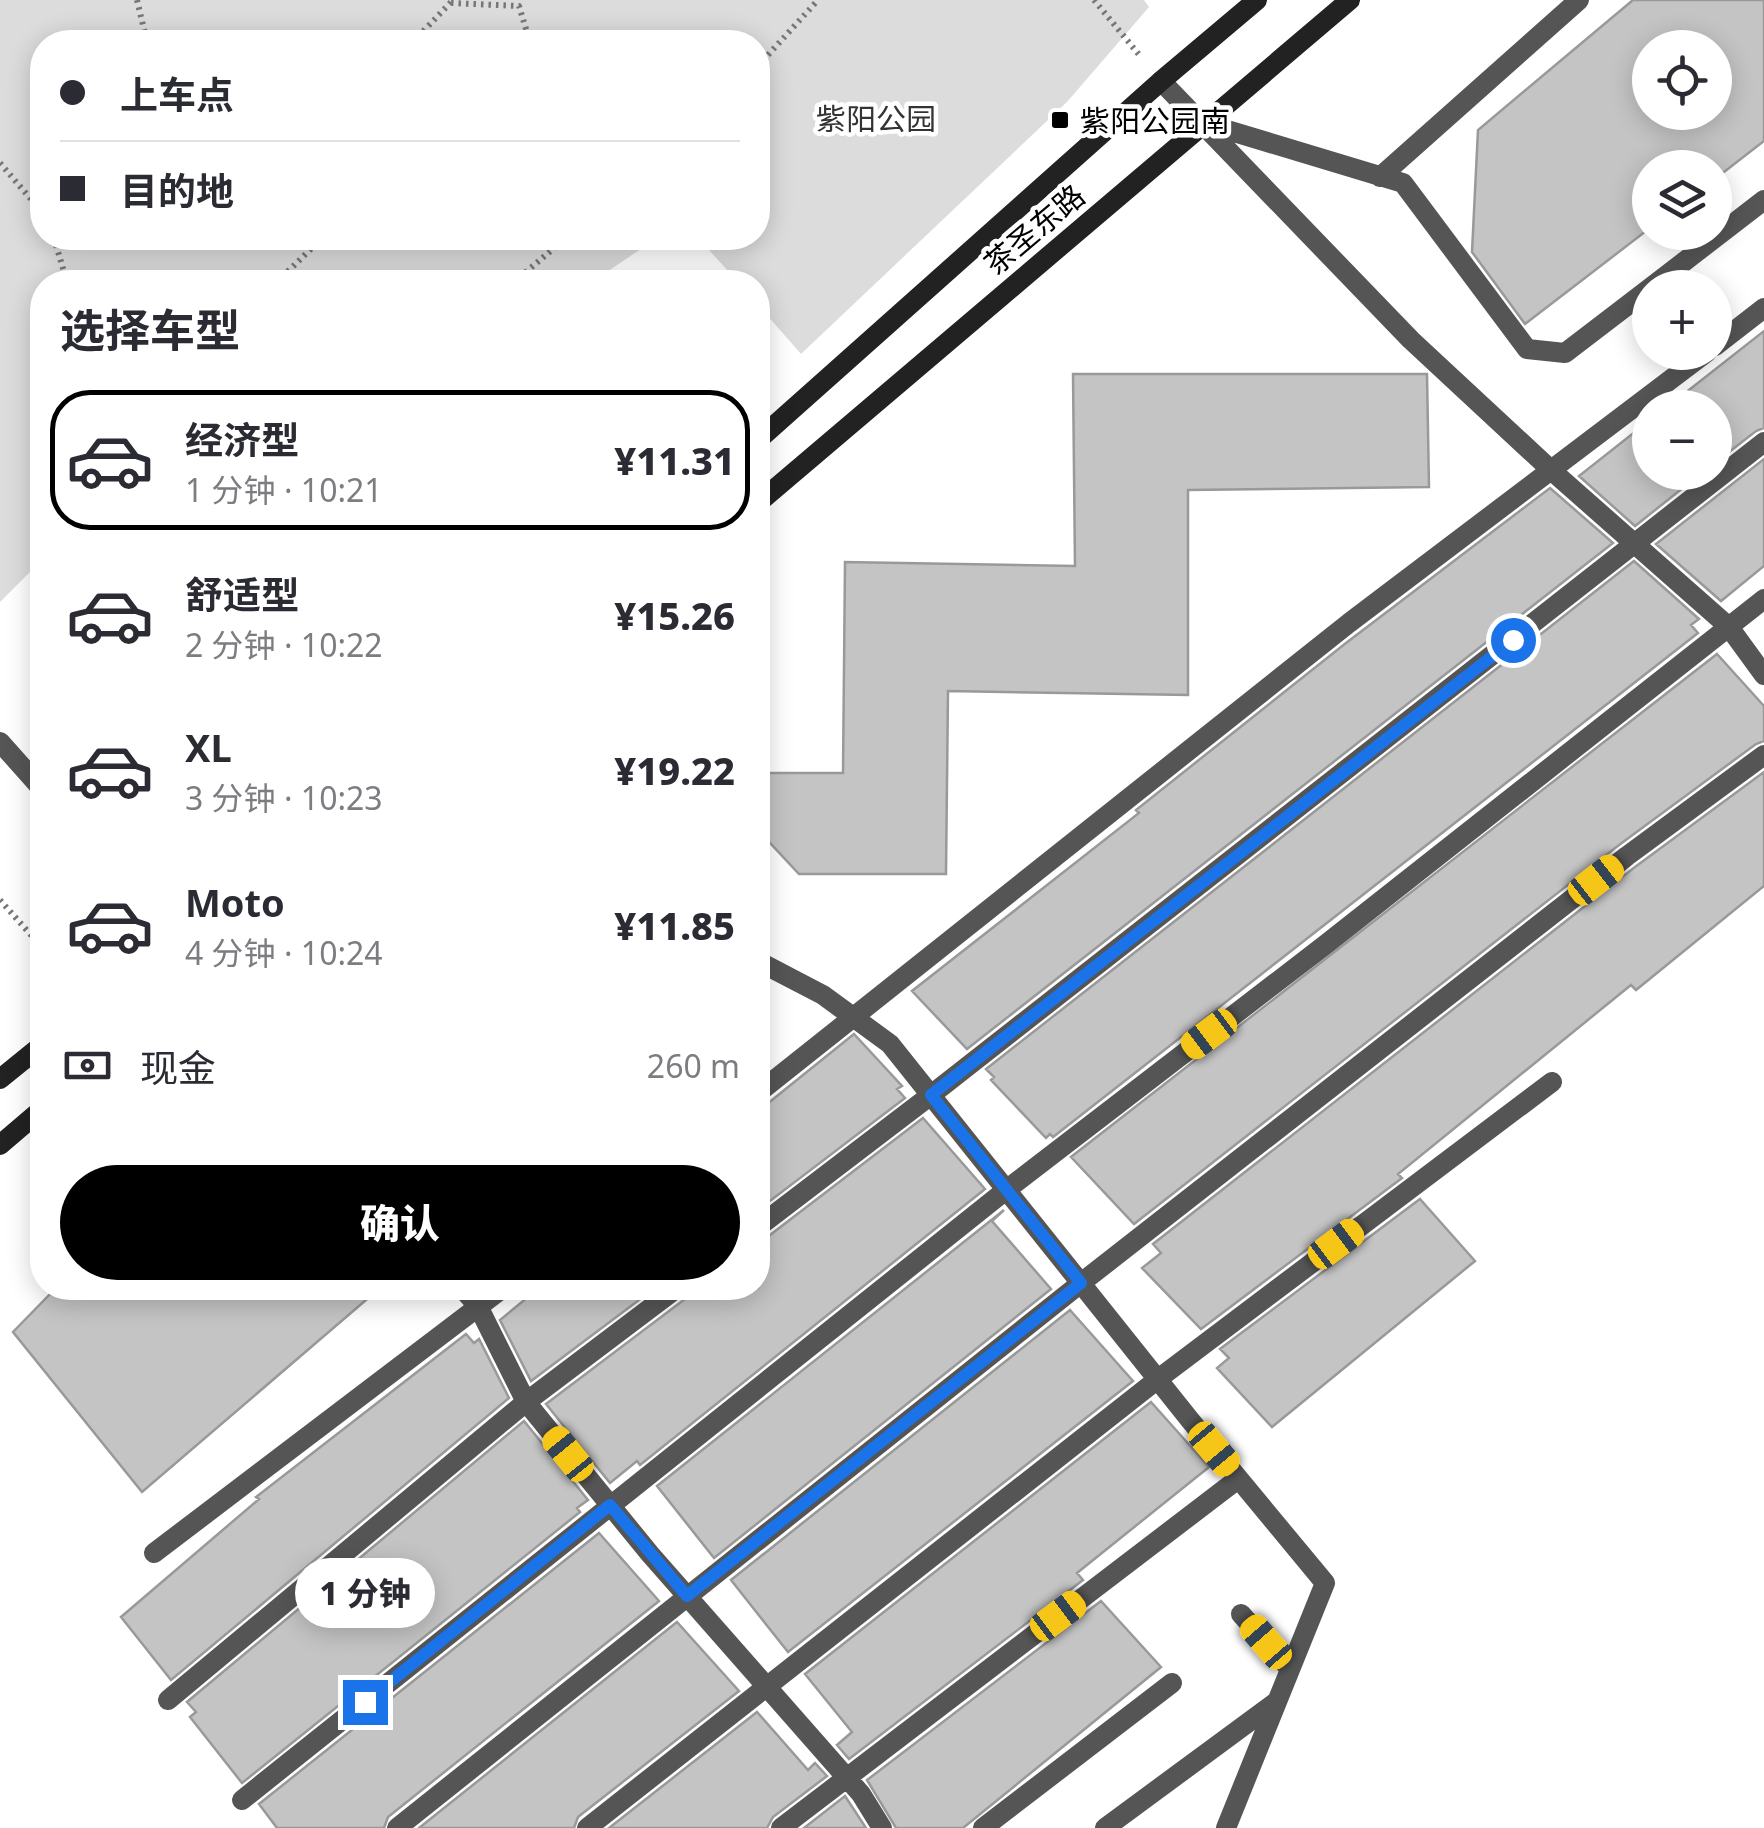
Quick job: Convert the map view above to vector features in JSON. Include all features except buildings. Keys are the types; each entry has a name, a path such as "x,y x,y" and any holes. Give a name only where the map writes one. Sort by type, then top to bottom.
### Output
{"main road":[{"name":"茶圣东路","path":"770,429 1160,81 1257,0"},
{"name":"茶圣东路","path":"770,493 1350,0"},
{"path":"0,1079 30,1054"},
{"path":"0,1146 30,1120"}],"street":[{"path":"1380,177 1579,0"},
{"path":"1160,81 1411,340 1730,627 1764,675"},
{"path":"1204,123 1402,183 1527,349 1565,353 1632,302"},
{"path":"1673,270 1764,200"},
{"path":"1732,333 1764,308"},
{"path":"770,1083 1349,623 1683,370"},
{"path":"770,1218 1764,442"},
{"path":"242,1800 1006,1190 1326,945 1764,599"},
{"path":"0,742 30,776"},
{"path":"397,1828 1081,1283 1626,856 1764,755"},
{"path":"770,967 822,994 890,1044 1326,1583 1226,1828"},
{"path":"587,1828 1158,1378 1552,1082"},
{"path":"473,1300 526,1402 687,1596 846,1778 882,1828"},
{"path":"154,1552 486,1300"},
{"path":"168,1700 526,1402 662,1300"},
{"path":"781,1828 1238,1478"},
{"path":"1241,1614 1290,1669"},
{"path":"983,1828 1172,1683"},
{"path":"1105,1828 1278,1701"}],"path":[{"path":"138,0 144,30"},
{"path":"770,53 818,0"},
{"path":"1094,0 1160,81"},
{"path":"424,30 452,1 519,6 526,30"},
{"path":"0,163 30,198"},
{"path":"289,270 310,250"},
{"path":"528,270 552,250"},
{"path":"0,900 30,933"}],"green space":[{"name":"紫阳公园","path":"0,0 1144,0 1149,7 1067,102 801,354 770,319 770,270 727,270 709,250 770,250 770,30 30,30 30,250 639,250 610,270 30,270 30,572 0,602"}],"place":[{"name":"紫阳公园南","path":"1060,120"}],"route":[{"path":"365,1702 610,1505 687,1596 1081,1283 931,1095 1513,640"}]}
